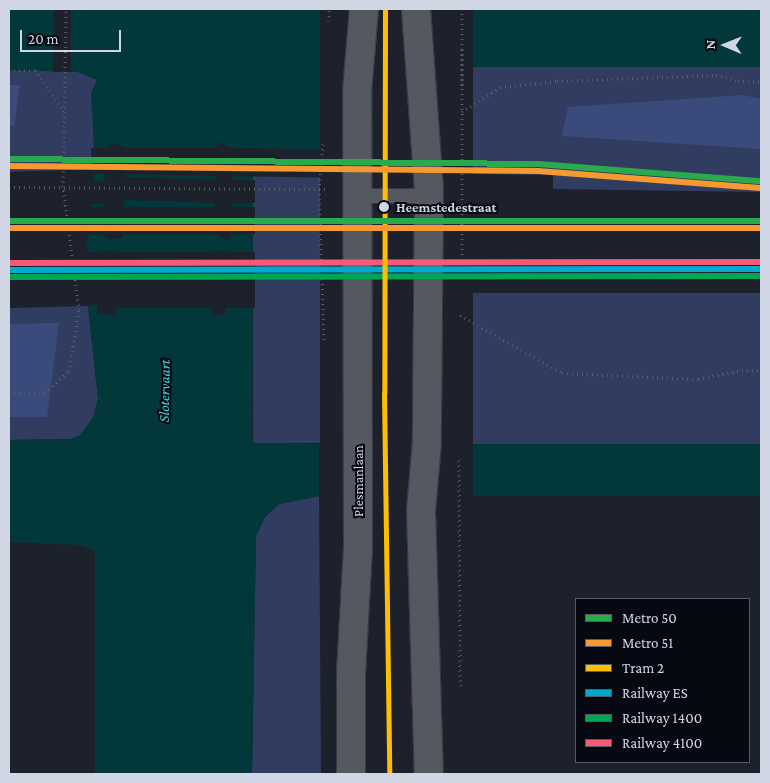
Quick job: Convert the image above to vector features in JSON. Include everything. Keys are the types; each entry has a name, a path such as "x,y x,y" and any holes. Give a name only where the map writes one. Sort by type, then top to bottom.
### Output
{"street":[{"path":"358,192 357,92 364,9"},
{"path":"416,9 429,193 427,442 421,511 428,774"},
{"name":"Plesmanlaan","path":"351,774 351,673 358,549 358,192"}],"lane":[{"path":"358,192 429,193"}],"path":[{"path":"9,393 45,393 69,371 79,310 63,187 66,9"},
{"path":"9,71 35,70 65,113"},
{"path":"462,112 500,87 557,81 716,75 738,81 761,82"},
{"path":"9,187 269,187"},
{"path":"460,315 562,373 698,379 742,370 761,371"}],"shaded area":[{"path":"473,67 761,67 761,192 553,189 553,175 473,174"},
{"path":"9,70 78,72 97,80 95,169 9,172"},
{"path":"9,85 20,85 14,126 9,126"},
{"path":"743,95 761,99 761,149 562,136 568,107"},
{"path":"253,173 320,173 320,443 253,443"},
{"path":"473,293 761,293 761,445 473,445"},
{"path":"88,306 98,399 93,418 80,435 71,439 9,440 9,308"},
{"path":"59,323 47,417 9,417 9,324"},
{"path":"319,496 321,774 252,774 256,536 265,517 279,504"}],"water":[{"name":"Slotervaart","path":"9,9 320,9 320,173 253,173 252,443 319,444 319,496 279,504 265,517 256,536 252,774 95,774 95,551 80,545 9,542 9,440 71,439 80,435 93,418 98,399 88,306 97,304 97,314 115,315 117,251 98,251 98,277 88,278 87,241 95,169 91,93 97,80 78,72 9,70","holes":["219,142 233,149 232,234 229,240 214,234 216,149","113,143 126,148 123,234 121,238 110,239 102,234 106,148","211,251 227,251 225,315 211,315"]},
{"path":"473,9 761,9 761,67 473,67"},
{"path":"473,444 761,444 761,496 473,496"}],"pier":[{"path":"53,9 71,9 71,72 53,72"},
{"path":"91,148 109,148 107,174 92,174"},
{"path":"120,148 219,148 218,176 122,174 123,150"},
{"path":"230,148 322,150 321,178 230,176"},
{"path":"122,177 218,180 217,203 121,200"},
{"path":"231,180 255,180 255,203 231,203"},
{"path":"91,181 107,181 106,204 88,204"},
{"path":"88,207 106,207 105,234 85,234"},
{"path":"121,207 217,207 217,234 121,234"},
{"path":"230,207 255,207 255,234 230,234"},
{"path":"84,252 255,252 255,308 223,308 225,253 214,253 214,308 113,308 115,254 100,254 100,278 88,280"}],"metro line":[{"name":"50","path":"9,159 538,164 761,181"},
{"name":"51","path":"9,166 538,171 760,188"},
{"name":"50","path":"9,221 761,221"},
{"name":"51","path":"9,228 761,228"}],"tram line":[{"name":"2","path":"385,9 384,393 389,774"}],"rail line":[{"name":"4100","path":"9,263 761,262"},
{"name":"ES","path":"9,270 761,269"},
{"name":"1400","path":"9,277 761,276"}],"place":[{"name":"Heemstedestraat","path":"384,207"}]}
